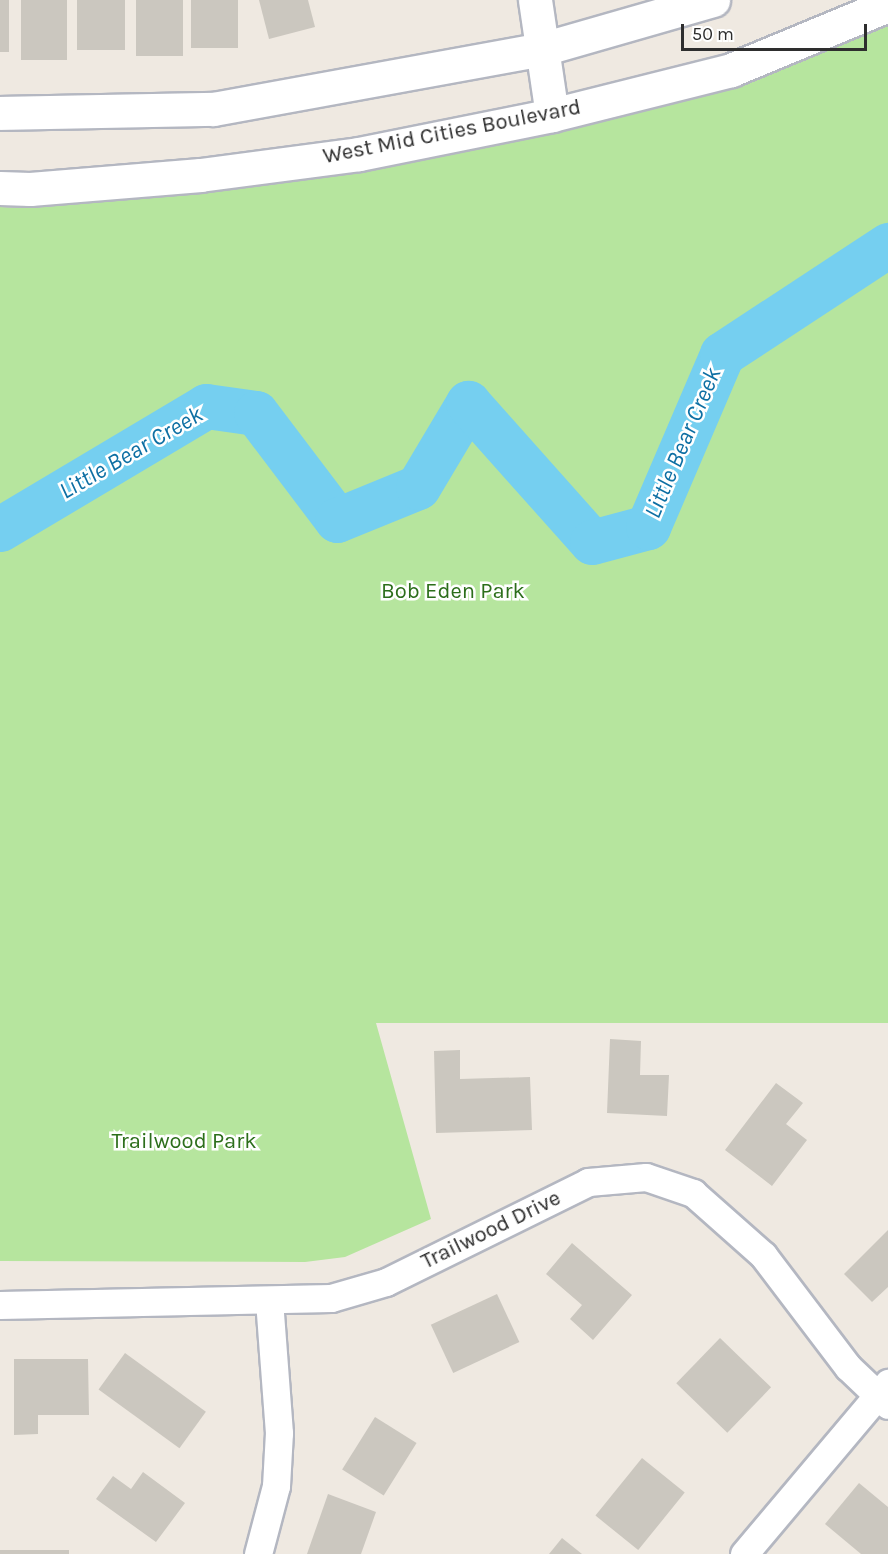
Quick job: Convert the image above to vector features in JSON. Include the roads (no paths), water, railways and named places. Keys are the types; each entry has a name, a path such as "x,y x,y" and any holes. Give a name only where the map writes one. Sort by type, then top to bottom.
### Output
{"main road":[{"path":"535,0 552,115"},
{"path":"0,113 213,109 542,50 713,0"},
{"name":"West Mid Cities Boulevard","path":"0,188 30,189 200,175 348,156 552,115 731,70 888,4"}],"street":[{"name":"Trailwood Drive","path":"0,1305 331,1298 386,1282 588,1182 646,1177 693,1193 763,1255 849,1367 884,1394"},
{"path":"258,1554 276,1486 279,1433 269,1301"},
{"path":"744,1554 884,1394"}],"waterway":[{"name":"Little Bear Creek","path":"0,529 206,406 256,413 337,520 418,487 468,403 592,542 648,527 722,354 888,245"}],"park label":[{"name":"Bob Eden Park","path":"453,592"},
{"name":"Trailwood Park","path":"184,1142"}]}
